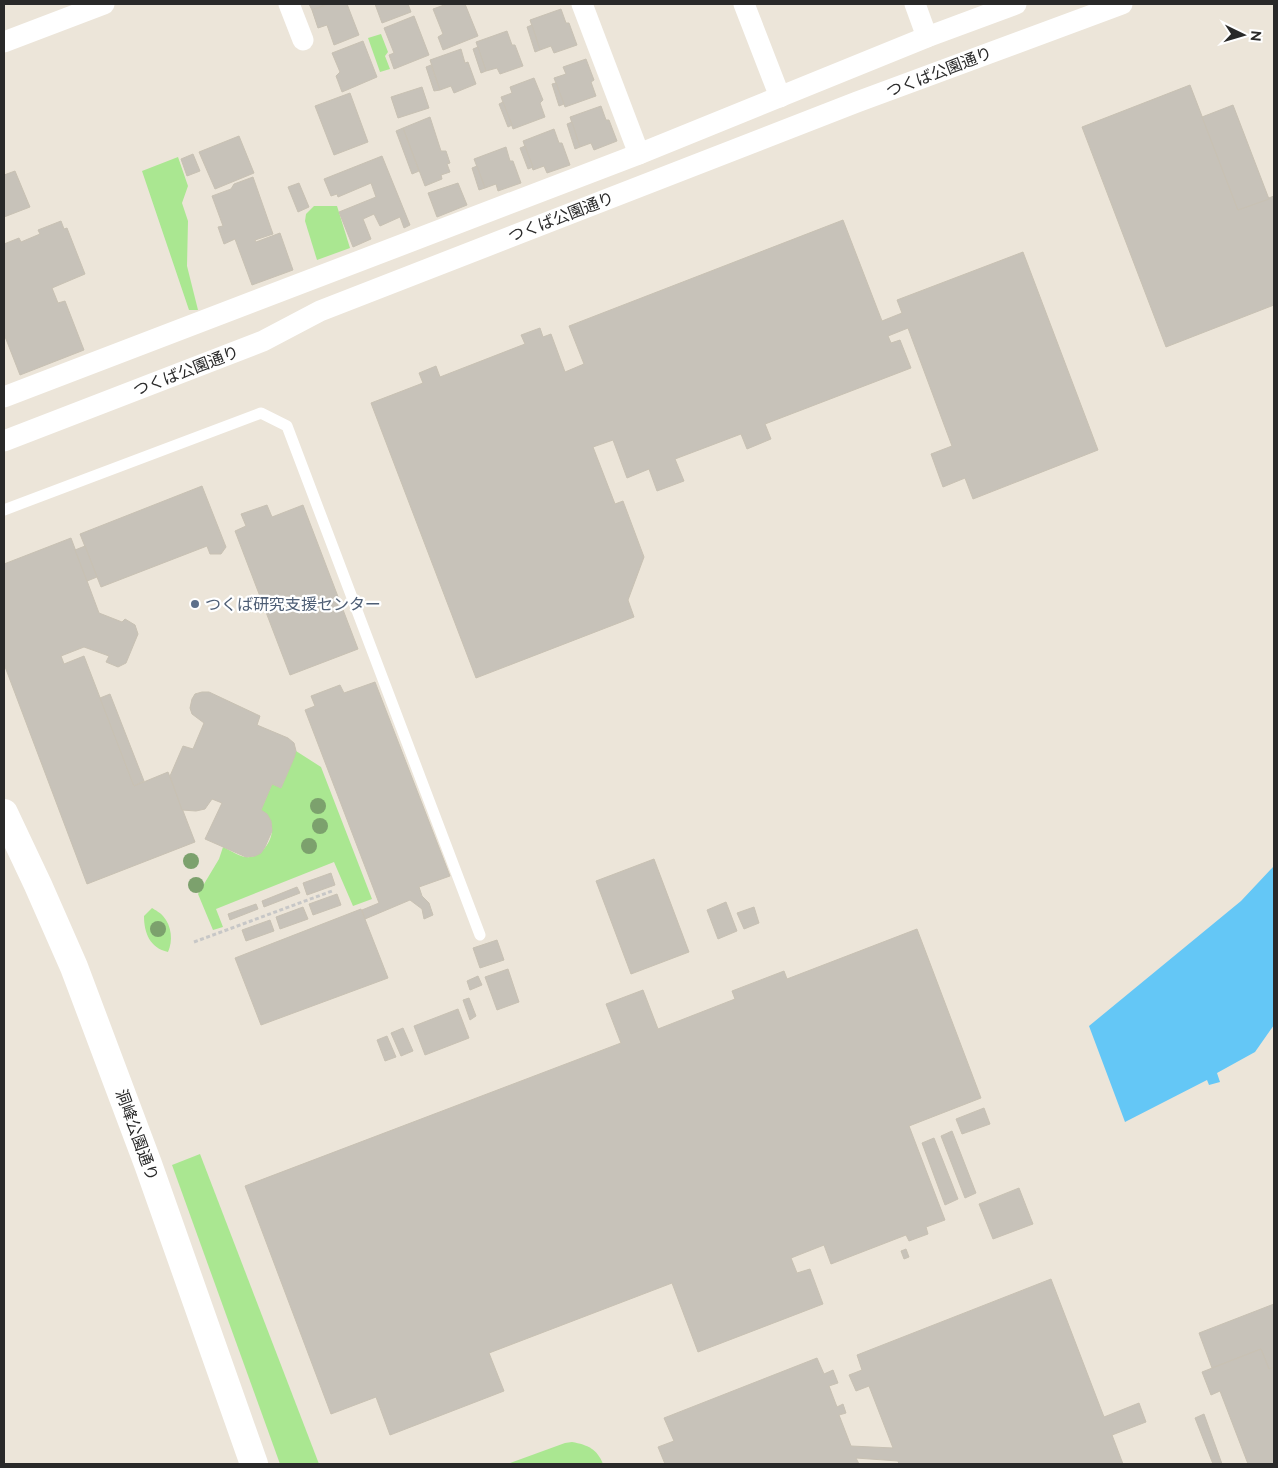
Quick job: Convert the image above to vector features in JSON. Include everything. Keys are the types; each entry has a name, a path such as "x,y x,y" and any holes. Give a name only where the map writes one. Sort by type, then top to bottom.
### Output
{"street":[{"path":"4,42 104,4"},
{"path":"289,4 303,40"},
{"path":"582,4 639,154"},
{"path":"744,4 780,97"},
{"path":"914,4 927,37"},
{"path":"4,397 639,154 927,37 1016,4"},
{"name":"つくば公園通り","path":"4,441 263,342 330,307 866,99 1122,4"},
{"name":"洞峰公園通り","path":"4,813 74,967 148,1164 254,1464"}],"lane":[{"path":"4,510 261,413 288,426 480,935"}],"path":[{"path":"194,942 332,891"}],"green space":[{"path":"381,34 388,52 385,56 390,69 380,72 368,38"},
{"path":"178,157 188,186 182,203 188,221 187,266 198,310 189,310 142,171"},
{"path":"314,206 337,206 350,248 317,260 305,221 306,214"},
{"path":"296,751 321,767 372,899 353,906 334,862 216,909 223,927 213,930 198,894 219,859 223,847 237,854 252,857 257,855 266,846 270,840 272,829 270,821 261,810 272,784 281,788"},
{"path":"152,908 162,915 170,929 171,943 168,952 152,943 147,934 144,916"},
{"path":"200,1154 319,1464 280,1464 172,1165"},
{"path":"572,1442 595,1451 603,1464 507,1464 565,1443"}],"water":[{"path":"1274,866 1274,1025 1255,1052 1217,1073 1220,1082 1209,1085 1207,1080 1125,1122 1089,1026 1241,901"}],"building":[{"path":"309,4 328,4 312,10"},
{"path":"328,4 347,4 359,35 334,45 327,25 318,28 312,10"},
{"path":"375,4 408,4 411,12 382,23"},
{"path":"447,4 465,4 478,36 443,50 438,37 443,34 433,9"},
{"path":"561,9 566,23 569,23 577,45 554,53 551,46 540,50 530,20"},
{"path":"414,16 429,55 394,69 389,55 394,53 384,28"},
{"path":"532,25 540,50 535,52 527,27"},
{"path":"507,31 523,66 500,74 497,68 486,71 476,42"},
{"path":"363,41 377,77 342,92 336,76 340,72 332,53"},
{"path":"478,47 486,71 481,73 473,49"},
{"path":"461,49 465,63 468,62 476,84 454,93 451,86 440,90 430,60"},
{"path":"586,59 594,80 591,82 596,96 565,107 554,78 566,74 563,67"},
{"path":"431,65 440,90 434,91 426,67"},
{"path":"534,78 543,100 540,103 545,117 513,129 501,97 512,93 510,87"},
{"path":"556,83 564,104 559,106 552,84"},
{"path":"1190,85 1238,210 1274,196 1274,305 1166,347 1082,127"},
{"path":"422,87 429,108 398,118 391,97"},
{"path":"350,93 368,142 334,155 315,106"},
{"path":"503,102 512,125 508,127 499,104"},
{"path":"1233,105 1269,199 1238,210 1202,117"},
{"path":"601,106 617,141 594,150 591,143 580,147 570,117"},
{"path":"430,117 441,151 446,151 450,163 447,164 450,172 441,175 442,179 425,186 403,128"},
{"path":"572,122 580,147 575,149 567,124"},
{"path":"403,128 419,171 412,174 396,131"},
{"path":"554,129 559,143 562,143 570,165 547,173 544,166 533,170 523,141"},
{"path":"239,136 254,173 215,189 199,152"},
{"path":"525,146 533,167 528,169 520,148"},
{"path":"506,147 510,161 513,161 521,183 498,191 496,184 485,188 474,159"},
{"path":"193,154 200,171 187,176 181,159"},
{"path":"382,156 410,225 404,228 400,217 380,226 374,214 363,219 371,239 353,247 339,212 376,197 371,183 338,197 337,194 331,196 324,179"},
{"path":"477,166 485,188 479,190 472,168"},
{"path":"15,171 30,207 4,217 4,175"},
{"path":"253,177 273,234 255,240 256,242 280,233 293,270 252,285 235,239 224,244 218,227 223,226 212,196 231,189 234,184"},
{"path":"299,183 309,207 298,212 288,187"},
{"path":"458,183 467,205 437,217 428,193"},
{"path":"843,220 882,321 902,313 897,300 1023,252 1098,450 973,499 965,478 943,487 931,454 952,446 908,328 888,336 891,343 900,340 911,368 765,424 771,439 747,449 741,434 675,459 684,481 657,491 649,469 627,478 613,440 593,447 615,504 623,501 644,557 628,600 634,617 476,678 371,403 423,383 419,373 436,366 440,377 525,344 521,335 540,328 543,337 551,334 565,372 584,364 569,326"},
{"path":"61,221 64,229 67,228 85,274 52,288 58,303 65,301 84,350 20,375 4,334 4,244 19,238 21,242 40,234 38,230"},
{"path":"202,486 226,547 221,554 210,554 207,546 101,587 80,534"},
{"path":"267,505 272,517 303,505 358,649 290,675 235,531 246,526 241,514"},
{"path":"71,538 99,613 122,622 125,619 135,625 138,634 126,663 118,667 106,662 109,656 84,647 61,656 64,664 84,656 134,786 168,772 195,842 87,884 4,664 4,564"},
{"path":"85,546 97,577 87,581 75,550"},
{"path":"375,682 450,876 419,887 422,896 429,903 433,915 424,919 422,909 410,900 365,919 362,910 379,903 305,710 315,706 311,696 340,685 344,693"},
{"path":"209,692 260,716 257,725 288,738 294,743 296,751 294,758 281,788 272,784 261,810 267,814 271,821 272,831 261,853 255,856 246,857 205,839 222,803 212,799 205,809 196,811 182,810 170,776 183,746 193,749 204,723 192,714 190,708 195,694"},
{"path":"110,694 144,781 134,786 100,698"},
{"path":"654,859 689,952 631,974 596,881"},
{"path":"331,873 335,885 307,895 303,883"},
{"path":"297,887 300,893 264,907 262,901"},
{"path":"337,894 341,905 313,915 309,904"},
{"path":"726,902 737,931 718,939 707,910"},
{"path":"256,904 258,909 230,920 228,914"},
{"path":"303,907 308,919 280,929 276,917"},
{"path":"754,907 759,923 744,929 737,913"},
{"path":"361,909 388,978 261,1025 235,958"},
{"path":"270,920 274,931 246,941 242,930"},
{"path":"917,929 981,1098 909,1126 945,1220 926,1227 928,1234 909,1241 906,1235 831,1264 824,1245 791,1258 797,1273 810,1269 823,1304 698,1352 672,1283 489,1353 504,1391 390,1435 376,1397 331,1414 245,1186 621,1043 606,1004 643,990 658,1029 735,999 732,991 784,971 787,979"},
{"path":"497,940 504,960 480,968 473,948"},
{"path":"508,969 519,1002 497,1010 485,977"},
{"path":"478,976 482,985 470,990 467,981"},
{"path":"469,998 476,1016 470,1020 463,1000"},
{"path":"458,1009 469,1038 425,1055 414,1026"},
{"path":"403,1028 413,1051 401,1056 391,1033"},
{"path":"387,1036 396,1057 385,1061 377,1040"},
{"path":"984,1108 990,1124 962,1134 956,1119"},
{"path":"952,1131 976,1193 965,1198 941,1136"},
{"path":"934,1138 958,1199 945,1205 922,1143"},
{"path":"1019,1188 1033,1224 993,1239 979,1204"},
{"path":"906,1249 909,1257 904,1259 901,1251"},
{"path":"1051,1279 1104,1417 1139,1403 1146,1422 1112,1435 1123,1464 899,1464 898,1461 856,1458 859,1464 665,1464 658,1447 674,1441 664,1418 817,1358 824,1374 833,1370 838,1383 829,1386 837,1407 843,1404 846,1413 839,1415 851,1446 893,1448 869,1386 856,1391 849,1375 862,1370 857,1355"},
{"path":"1274,1304 1274,1367 1269,1369 1261,1349 1212,1368 1199,1333"},
{"path":"1261,1349 1269,1369 1274,1367 1274,1464 1248,1464 1220,1391 1211,1395 1202,1372"},
{"path":"1204,1414 1222,1464 1213,1464 1195,1418"}],"place":[{"name":"つくば研究支援センター","path":"195,604"}]}
